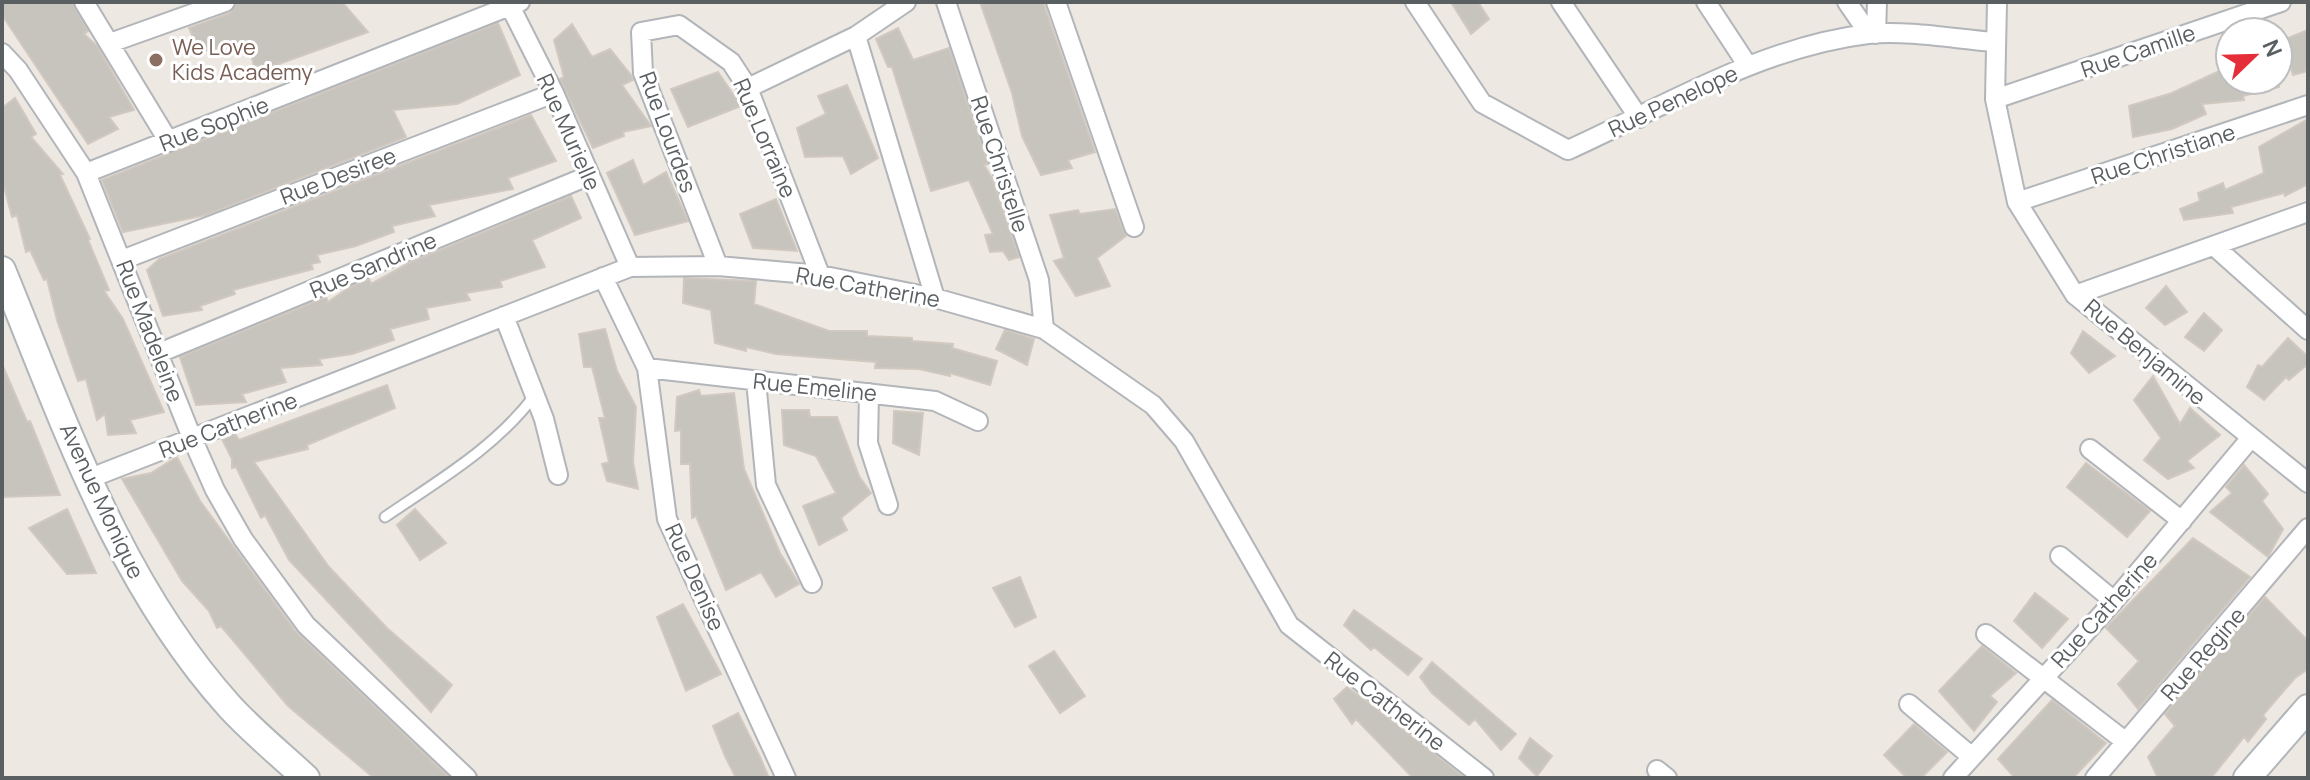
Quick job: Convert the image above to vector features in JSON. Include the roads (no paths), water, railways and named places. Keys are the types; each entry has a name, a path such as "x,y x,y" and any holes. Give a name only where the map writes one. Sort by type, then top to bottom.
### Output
{"street":[{"path":"84,2 169,142"},
{"path":"110,43 225,2"},
{"path":"748,88 856,36 906,2"},
{"name":"Rue Christelle","path":"946,2 1039,280 1044,329"},
{"path":"1056,2 1134,227"},
{"name":"Rue Penelope","path":"1415,2 1482,103 1568,150 1748,66 1830,41 1872,34 1995,42"},
{"path":"1561,2 1639,118"},
{"path":"1706,2 1748,66"},
{"path":"1847,2 1872,34"},
{"path":"1872,34 1877,2"},
{"name":"Rue Benjamine","path":"1997,2 1995,99 2017,202 2075,295 2308,483"},
{"name":"Rue Camille","path":"1995,99 2281,2"},
{"name":"Rue Murielle","path":"511,4 554,93 630,267"},
{"name":"Rue Sophie","path":"86,173 511,4"},
{"name":"Rue Lorraine","path":"679,25 731,62 748,88 820,275"},
{"name":"Rue Lourdes","path":"679,25 641,32 643,73 718,266"},
{"path":"856,36 935,298"},
{"name":"Rue Madeleine","path":"2,53 18,70 86,173 192,438 215,490 243,539 297,613 364,682 467,778"},
{"name":"Rue Desiree","path":"122,260 554,93"},
{"name":"Rue Christiane","path":"2017,202 2308,105"},
{"name":"Rue Sandrine","path":"159,353 588,176"},
{"path":"2075,295 2308,212"},
{"path":"2214,246 2308,330"},
{"name":"Rue Catherine","path":"88,479 630,267 718,266 820,275 935,298 1044,329 1153,405 1184,441 1289,625 1484,778"},
{"name":"Avenue Monique","path":"2,270 88,479 133,572 189,656 230,707 306,778"},
{"name":"Rue Denise","path":"603,277 647,368 667,519 786,778"},
{"path":"504,316 535,395 558,475"},
{"name":"Rue Emeline","path":"647,368 935,401 978,421"},
{"path":"756,381 766,485 812,583"},
{"path":"869,393 868,443 888,505"},
{"name":"Rue Catherine","path":"1953,778 2114,601 2250,439"},
{"path":"2090,449 2182,521"},
{"name":"Rue Regine","path":"2095,778 2308,528"},
{"path":"2060,556 2114,601"},
{"path":"1986,634 2126,742"},
{"path":"1909,704 1972,757"},
{"path":"2247,778 2308,708"}],"lane":[{"path":"385,517 486,448 511,427 535,395"}],"place":[{"name":"We Love Kids Academy","path":"156,60"}]}
